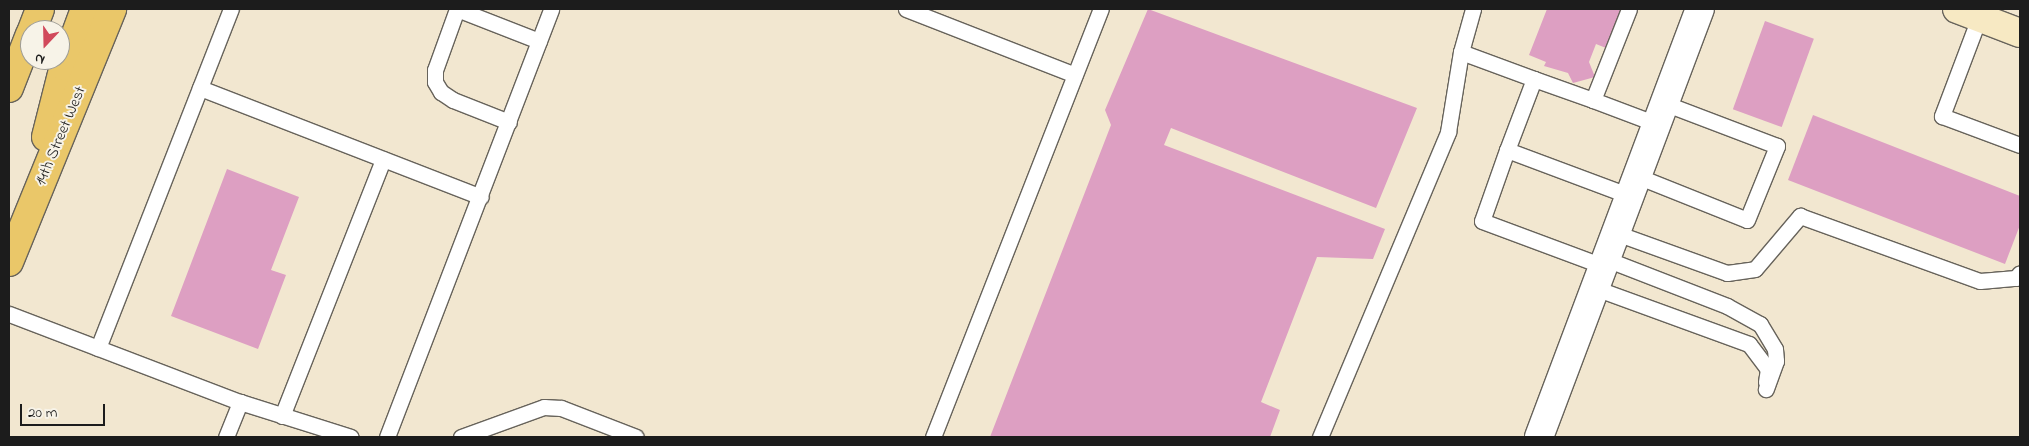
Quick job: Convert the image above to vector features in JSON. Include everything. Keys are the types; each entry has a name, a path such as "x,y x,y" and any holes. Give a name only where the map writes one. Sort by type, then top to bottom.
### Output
{"main road":[{"path":"24,226 64,66 85,9"},
{"name":"14th Street West","path":"9,262 112,9"},
{"path":"1968,13 2020,33"},
{"path":"9,88 20,60"}],"street":[{"path":"1539,437 1700,9"}],"lane":[{"path":"98,348 231,9"},
{"path":"509,122 453,100 441,92 435,82 435,70 457,9 539,41"},
{"path":"387,437 481,197 551,9"},
{"path":"906,9 1075,75"},
{"path":"933,437 1102,9"},
{"path":"1320,437 1448,132 1461,52 1473,9"},
{"path":"1593,100 1629,9"},
{"path":"1968,13 1942,116 2020,145"},
{"path":"1461,52 1593,100 1661,113 1777,146 1747,220 1507,150"},
{"path":"1534,79 1482,221 1601,271 1749,344 1761,356 1768,370 1766,389 1776,362 1775,349 1760,324 1727,306 1601,271"},
{"path":"200,88 481,197"},
{"path":"282,416 383,159"},
{"path":"1616,233 1727,273 1755,270 1800,216 1980,282 2016,278 2020,274"},
{"path":"9,314 240,402 351,437"},
{"path":"226,437 240,402"},
{"path":"460,437 544,407 561,408 636,437"}],"building":[{"path":"1148,9 1417,108 1376,208 1171,128 1164,145 1385,229 1373,259 1317,257 1261,402 1280,410 1270,437 990,437 1111,125 1105,110"},
{"path":"1547,9 1622,9 1606,48 1596,44 1589,62 1595,77 1573,83 1568,73 1544,66 1546,62 1529,55"},
{"path":"1765,21 1814,39 1782,127 1733,109"},
{"path":"1813,115 2020,196 2020,225 2005,264 1788,180"},
{"path":"227,169 299,197 271,270 286,275 258,349 171,316"}]}
